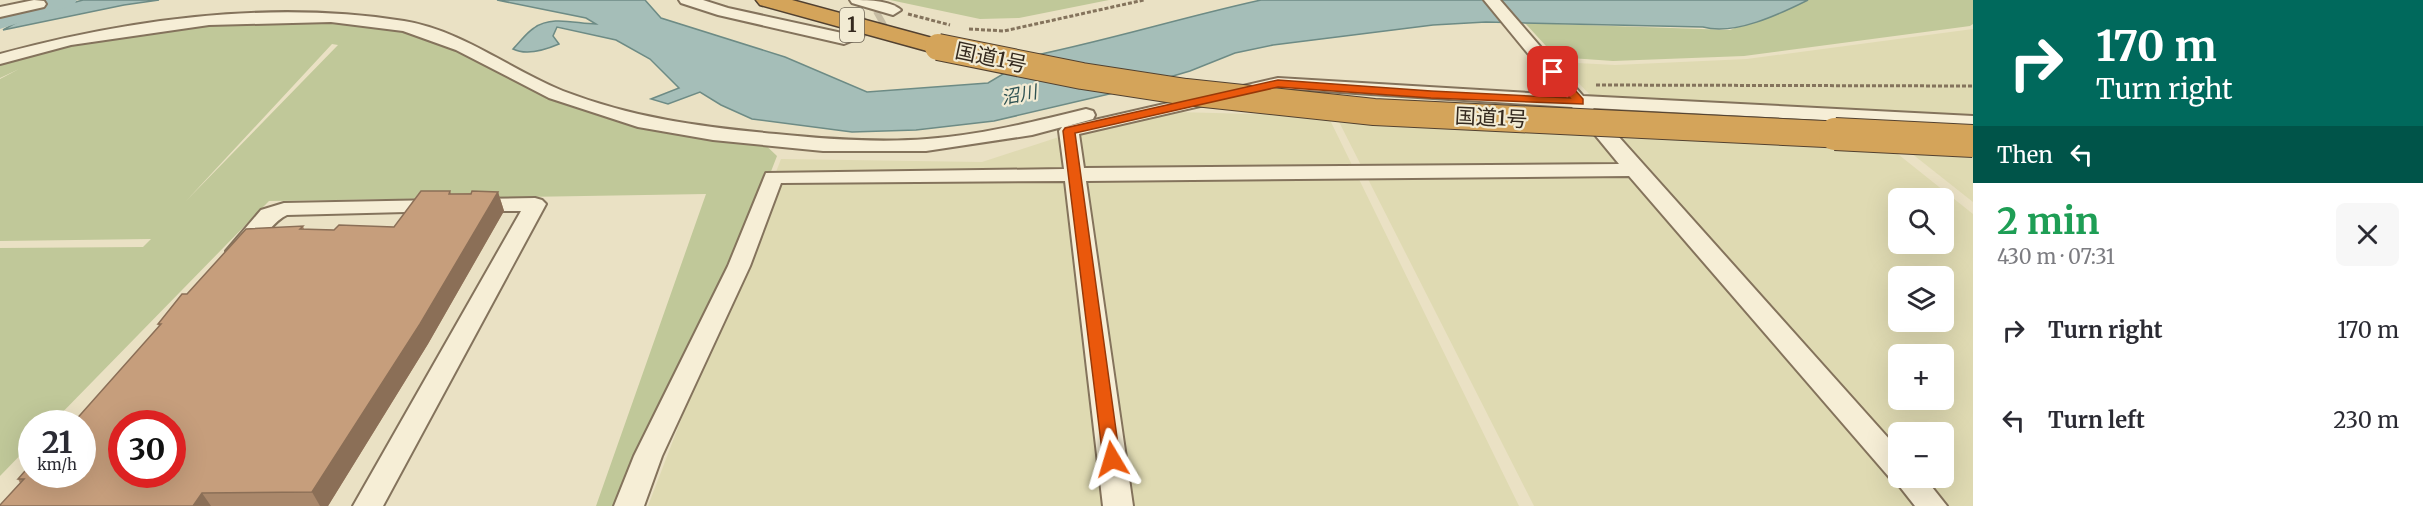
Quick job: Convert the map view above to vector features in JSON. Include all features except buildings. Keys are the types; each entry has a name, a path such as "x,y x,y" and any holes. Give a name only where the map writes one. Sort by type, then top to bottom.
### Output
{"highway":[{"name":"国道1号","path":"768,0 806,12 955,36 1082,76 1185,92 1374,112 1973,141"},
{"name":"国道1号","path":"809,0 894,25 1091,66 1191,80 1349,97 1467,106 1973,129"}],"street":[{"path":"687,0 724,12 844,39 855,33"},
{"path":"858,0 888,13"},
{"path":"1492,0 1635,170 1888,456"},
{"path":"0,12 38,4"},
{"path":"0,59 70,40 197,22 287,16 331,17 406,26 462,46 555,94 645,123 713,134 823,145 926,145 1032,129 1158,95"},
{"path":"1118,506 1069,131 1278,83 1431,94 1973,122"},
{"path":"1200,102 1308,115 1973,147"},
{"path":"629,506 648,456 739,266 773,177 778,151 759,139"},
{"path":"773,177 1635,170"},
{"path":"223,267 270,214 285,209 535,204 368,506"},
{"path":"1916,488 1932,506"}],"path":[{"path":"888,13 955,36 1004,31 1144,0"},
{"path":"1563,85 1973,86"}],"shaded area":[{"path":"1973,29 1973,120 1598,103 1558,62 1615,65 1747,59"},
{"path":"1176,112 1328,116 1519,506 648,506 781,159 982,162 1062,136"},
{"path":"1336,116 1884,143 1940,188 1888,188 1888,254 1954,254 1954,199 1973,214 1973,506 1534,506"},
{"path":"1906,149 1973,152 1973,202"}],"green space":[{"path":"890,0 1109,0 1019,18 980,19"},
{"path":"1802,0 1973,0 1973,24 1744,56 1613,61 1556,57 1525,23 1730,30"},
{"path":"319,19 429,34 572,102 759,139 777,156 641,506 596,506 706,194 269,201 65,410 18,410 18,457 0,476 0,248 143,247 151,239 0,241 0,79 19,69 0,78 0,59 21,52 206,23","holes":["332,44 338,45 186,201"]}],"water":[{"path":"83,0 159,0 3,30 31,14"},
{"name":"沼川","path":"497,0 645,0 661,18 785,57 867,92 988,83 1020,64 1017,59 1079,46 1261,0 1808,0 1757,22 1729,29 1486,22 1433,25 1273,45 1235,53 1190,71 1122,91 994,121 916,130 852,132 752,119 721,105 700,92 668,104 651,99 679,88 650,59 616,40 557,27 553,36 559,44 536,51 518,51 513,49 528,32 541,24 565,21 596,24 586,18"}],"waterway":[{"path":"0,22 65,0"}],"tunnel":[{"path":"855,33 883,17"}],"route":[{"path":"1112,459 1069,131 1278,83 1579,102 1553,72"}]}
